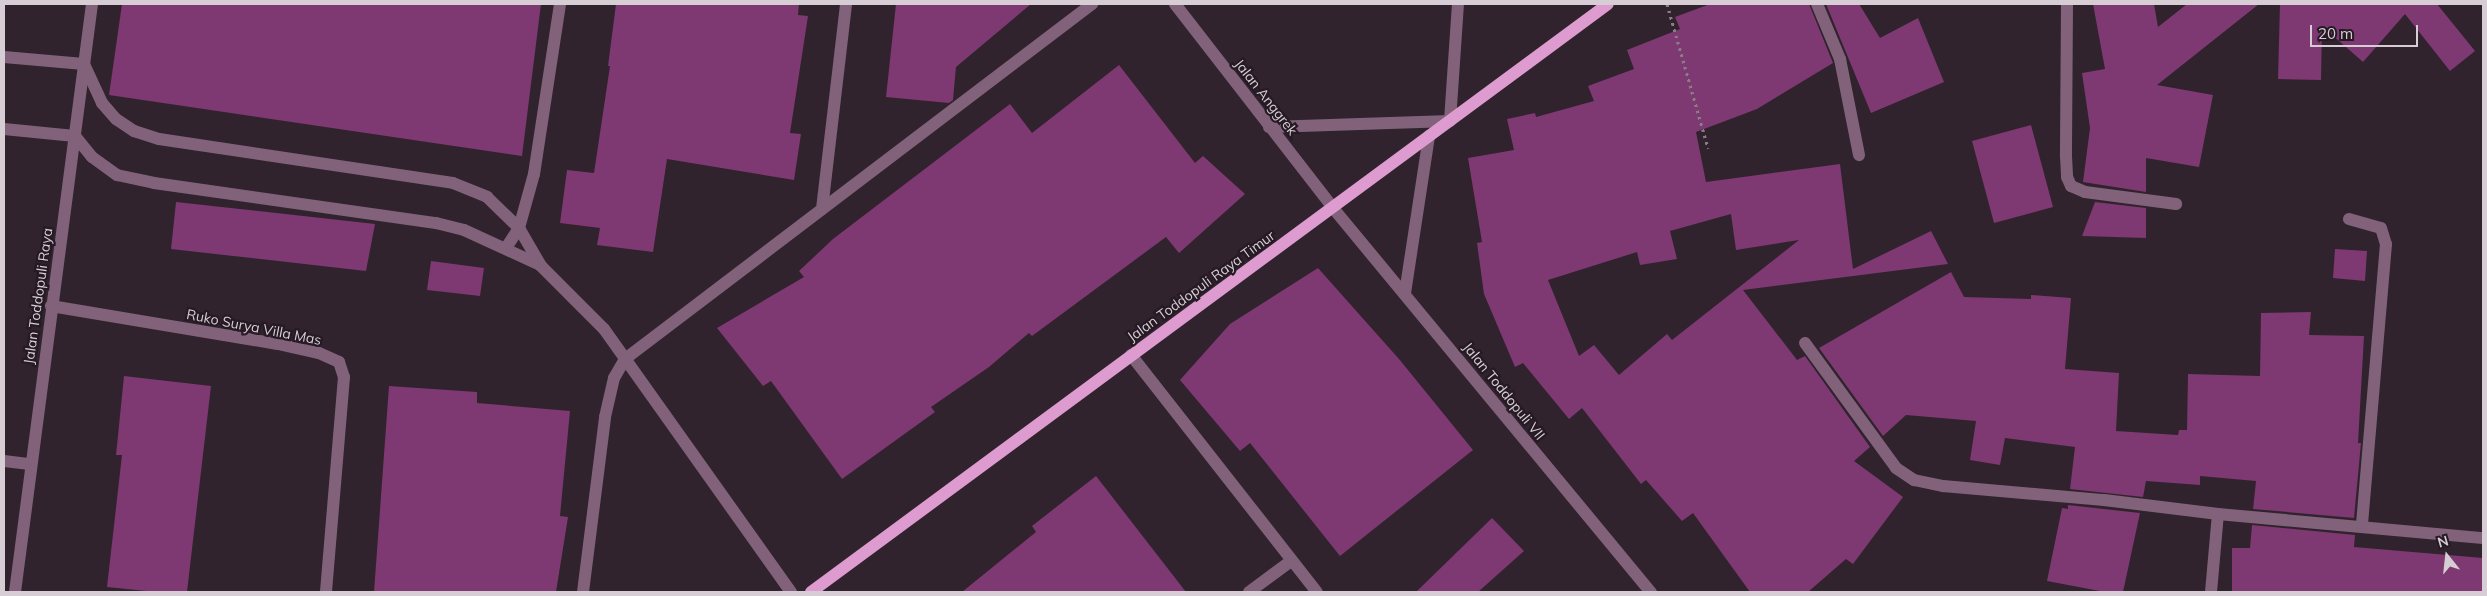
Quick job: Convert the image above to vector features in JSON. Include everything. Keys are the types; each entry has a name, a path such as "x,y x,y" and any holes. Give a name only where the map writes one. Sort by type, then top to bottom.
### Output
{"main road":[{"name":"Jalan Toddopuli Raya Timur","path":"811,592 1608,4"}],"street":[{"name":"Jalan Toddopuli Raya","path":"14,592 92,4"},
{"path":"506,248 519,228 534,174 560,4"},
{"path":"822,209 846,4"},
{"path":"583,592 605,417 614,378 625,359 1092,4"},
{"name":"Jalan Anggrek","path":"1175,4 1334,208"},
{"path":"1269,127 1450,121 1458,4"},
{"path":"1817,4 1840,59 1859,155"},
{"path":"2067,4 2066,156 2067,177 2071,186 2085,192 2176,204"},
{"path":"4,57 84,64 102,103 116,119 134,131 159,139 453,183 486,197 519,228 541,266 604,329 791,592"},
{"path":"4,130 74,136 92,157 117,175 154,183 436,223 464,230 541,266"},
{"path":"1405,293 1429,136"},
{"name":"Jalan Toddopuli VII","path":"1334,208 1650,592"},
{"path":"2349,219 2381,228 2386,244 2362,525"},
{"name":"Ruko Surya Villa Mas","path":"52,306 278,344 319,353 340,362 344,377 326,592"},
{"path":"1805,343 1896,468 1914,480 1942,486 2104,500 2218,514 2362,525 2483,538"},
{"path":"1131,355 1316,592"},
{"path":"4,461 30,464"},
{"path":"2211,592 2218,514"},
{"path":"1249,592 1291,561"}],"path":[{"path":"1667,4 1708,148"}],"building":[{"path":"122,4 541,4 522,156 109,95"},
{"path":"616,4 799,4 798,15 808,16 790,133 801,134 794,180 667,159 653,252 597,245 600,228 560,223 567,170 594,173 610,66 608,66"},
{"path":"896,4 1031,4 956,67 953,100 949,103 886,97"},
{"path":"1710,4 1809,4 1833,63 1757,109 1696,132 1706,182 1840,164 1853,269 1931,231 1948,264 1743,290 1797,360 1805,356 1870,447 1854,461 1903,497 1853,564 1846,559 1808,592 1750,592 1693,513 1682,521 1646,480 1641,484 1582,408 1569,419 1523,363 1515,367 1484,294 1477,243 1482,242 1468,158 1514,150 1507,119 1535,113 1536,117 1594,101 1588,86 1634,69 1627,50 1680,29 1675,17","holes":["1731,214 1736,250 1799,240 1672,340 1667,334 1619,375 1594,345 1579,356 1548,280 1637,252 1640,265 1677,259 1670,231"]},
{"path":"1826,4 1859,4 1880,38 1918,18 1944,82 1871,113"},
{"path":"2093,4 2154,4 2158,27 2187,4 2259,4 2157,85 2213,95 2199,167 2146,158 2146,192 2083,182 2090,128 2082,73 2105,69"},
{"path":"2280,4 2437,4 2475,51 2450,71 2405,14 2363,62 2322,26 2321,80 2278,79"},
{"path":"1119,65 1195,163 1203,156 1245,194 1179,253 1166,237 1032,336 1029,333 989,367 931,407 935,412 842,479 771,381 763,386 717,328 804,277 799,271 833,239 1010,104 1032,133"},
{"path":"2031,125 2053,207 1994,223 1972,141"},
{"path":"176,202 375,224 366,271 171,249"},
{"path":"2095,202 2146,208 2146,238 2082,236"},
{"path":"2335,249 2367,251 2365,281 2333,278"},
{"path":"431,261 484,268 480,296 427,290"},
{"path":"1318,268 1399,359 1473,450 1340,556 1250,443 1240,451 1180,380 1230,324"},
{"path":"1951,272 1964,297 2031,299 2031,295 2071,298 2065,369 2119,373 2116,431 2178,435 2179,430 2187,430 2188,374 2260,376 2261,313 2311,312 2309,335 2364,336 2358,443 2361,443 2354,518 2253,509 2256,481 2200,476 2200,485 2146,481 2143,497 2070,489 2075,447 2005,438 2000,465 1970,460 1976,421 1906,415 1883,436 1819,348"},
{"path":"124,376 211,386 187,592 156,592 107,587 122,455 116,455"},
{"path":"389,386 477,392 477,403 570,411 560,516 568,517 556,592 374,592"},
{"path":"1096,476 1186,592 962,592 1036,532 1032,526"},
{"path":"2068,505 2140,513 2123,592 2105,592 2047,581 2062,508 2068,509"},
{"path":"1492,518 1524,551 1478,592 1416,592"},
{"path":"2252,525 2355,535 2354,547 2483,558 2483,592 2232,592 2232,548 2250,548"}]}
